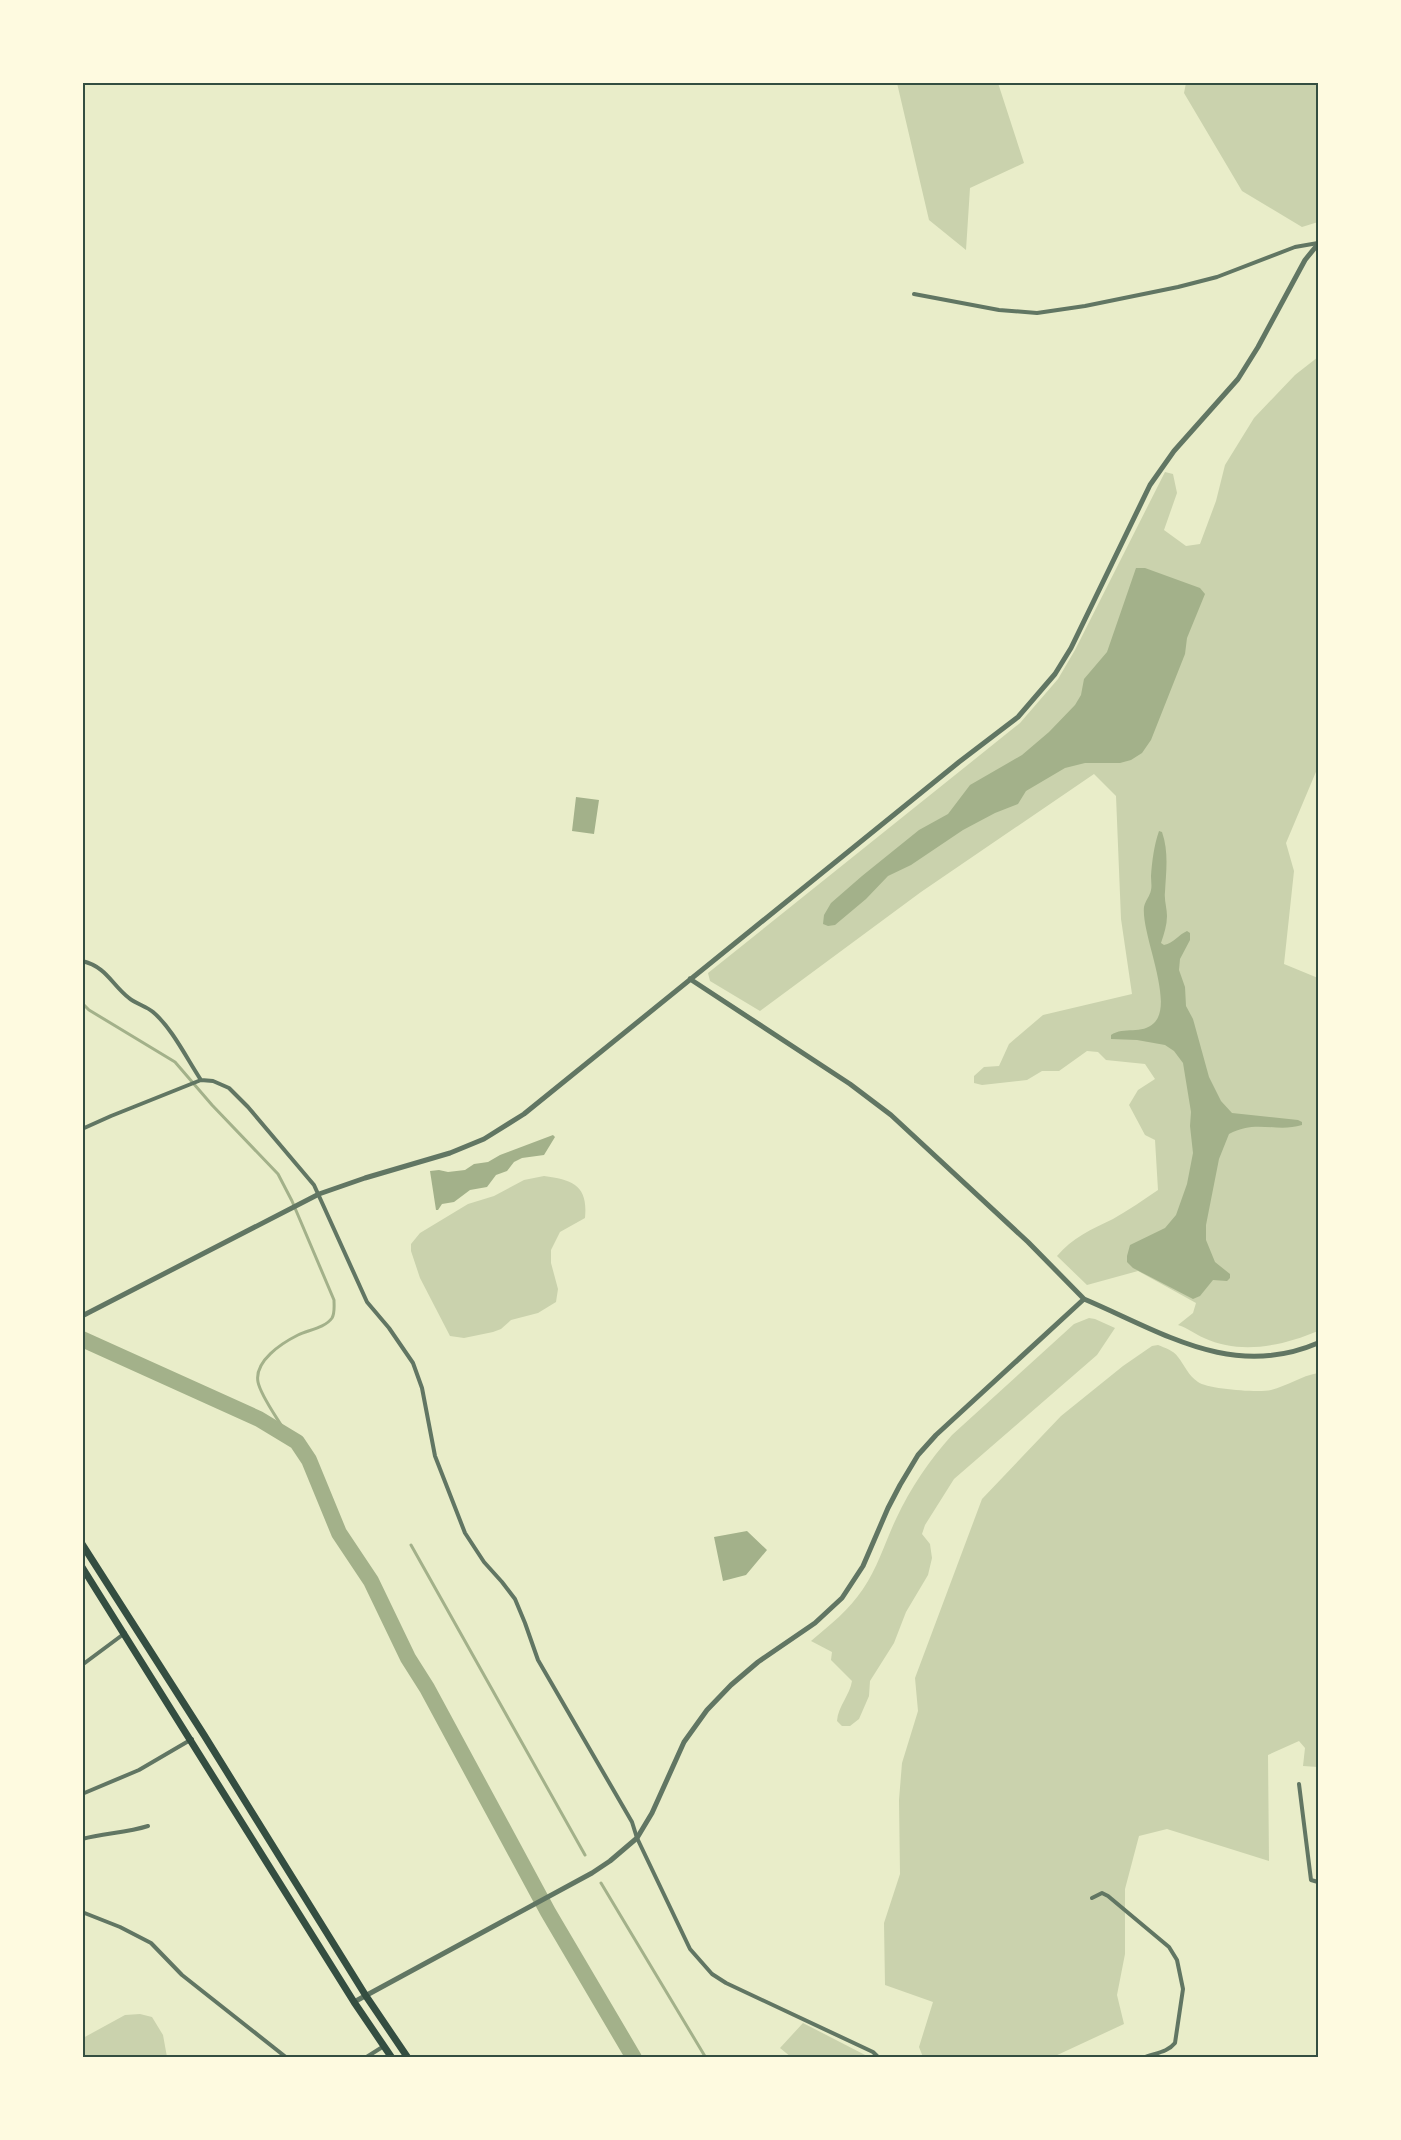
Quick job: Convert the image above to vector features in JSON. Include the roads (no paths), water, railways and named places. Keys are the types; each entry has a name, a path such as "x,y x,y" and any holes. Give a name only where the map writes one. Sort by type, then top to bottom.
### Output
{"main road":[{"path":"82,1544 198,1725 366,1996 408,2058"},
{"path":"82,1567 192,1739 354,2002 392,2058"}],"street":[{"path":"914,294 999,310 1037,313 1085,306 1178,287 1217,277 1295,248 1318,243"},
{"path":"82,1316 319,1194 365,1178 431,1160 484,1139 524,1114 1018,717 1055,674 1071,648 1150,485 1174,451 1238,379 1305,260 1318,243"},
{"path":"82,961 94,964 103,970 129,999 152,1011 162,1021 201,1080"},
{"path":"690,979 850,1084 891,1115 1028,1242 1084,1299 1195,1347 1231,1356 1267,1357 1302,1350 1318,1343"},
{"path":"82,1129 201,1080 213,1081 229,1088 314,1185 367,1302 389,1328 413,1363 422,1388 435,1456 465,1533 484,1563 514,1599 538,1660 632,1822 637,1838 690,1949 712,1974 726,1983 873,2052 879,2058"},
{"path":"354,2002 610,1861 637,1838 652,1813 684,1742 707,1710 731,1684 758,1662 815,1623 842,1598 863,1566 888,1508 918,1455 936,1435 1084,1299"},
{"path":"82,1665 125,1633"},
{"path":"82,1794 139,1770 192,1739"},
{"path":"1299,1784 1311,1880 1318,1882"},
{"path":"82,1839 103,1833 126,1833 148,1826"},
{"path":"1092,1898 1102,1893 1108,1896 1169,1947 1181,1972 1183,1989 1175,2043 1163,2052 1143,2058"},
{"path":"82,1912 120,1927 151,1943 182,1975 288,2058"},
{"path":"365,2058 384,2046"}],"waterway":[{"path":"82,1003 89,1010 175,1062 212,1105 278,1174 292,1201 334,1300 334,1309 329,1321 284,1343 270,1354 260,1367 258,1374 260,1388 287,1435"},
{"path":"82,1339 259,1419 297,1442 309,1460 339,1533 371,1581 408,1658 427,1688 548,1912 634,2058"},
{"path":"411,1545 585,1855"},
{"path":"601,1883 706,2058"}]}
